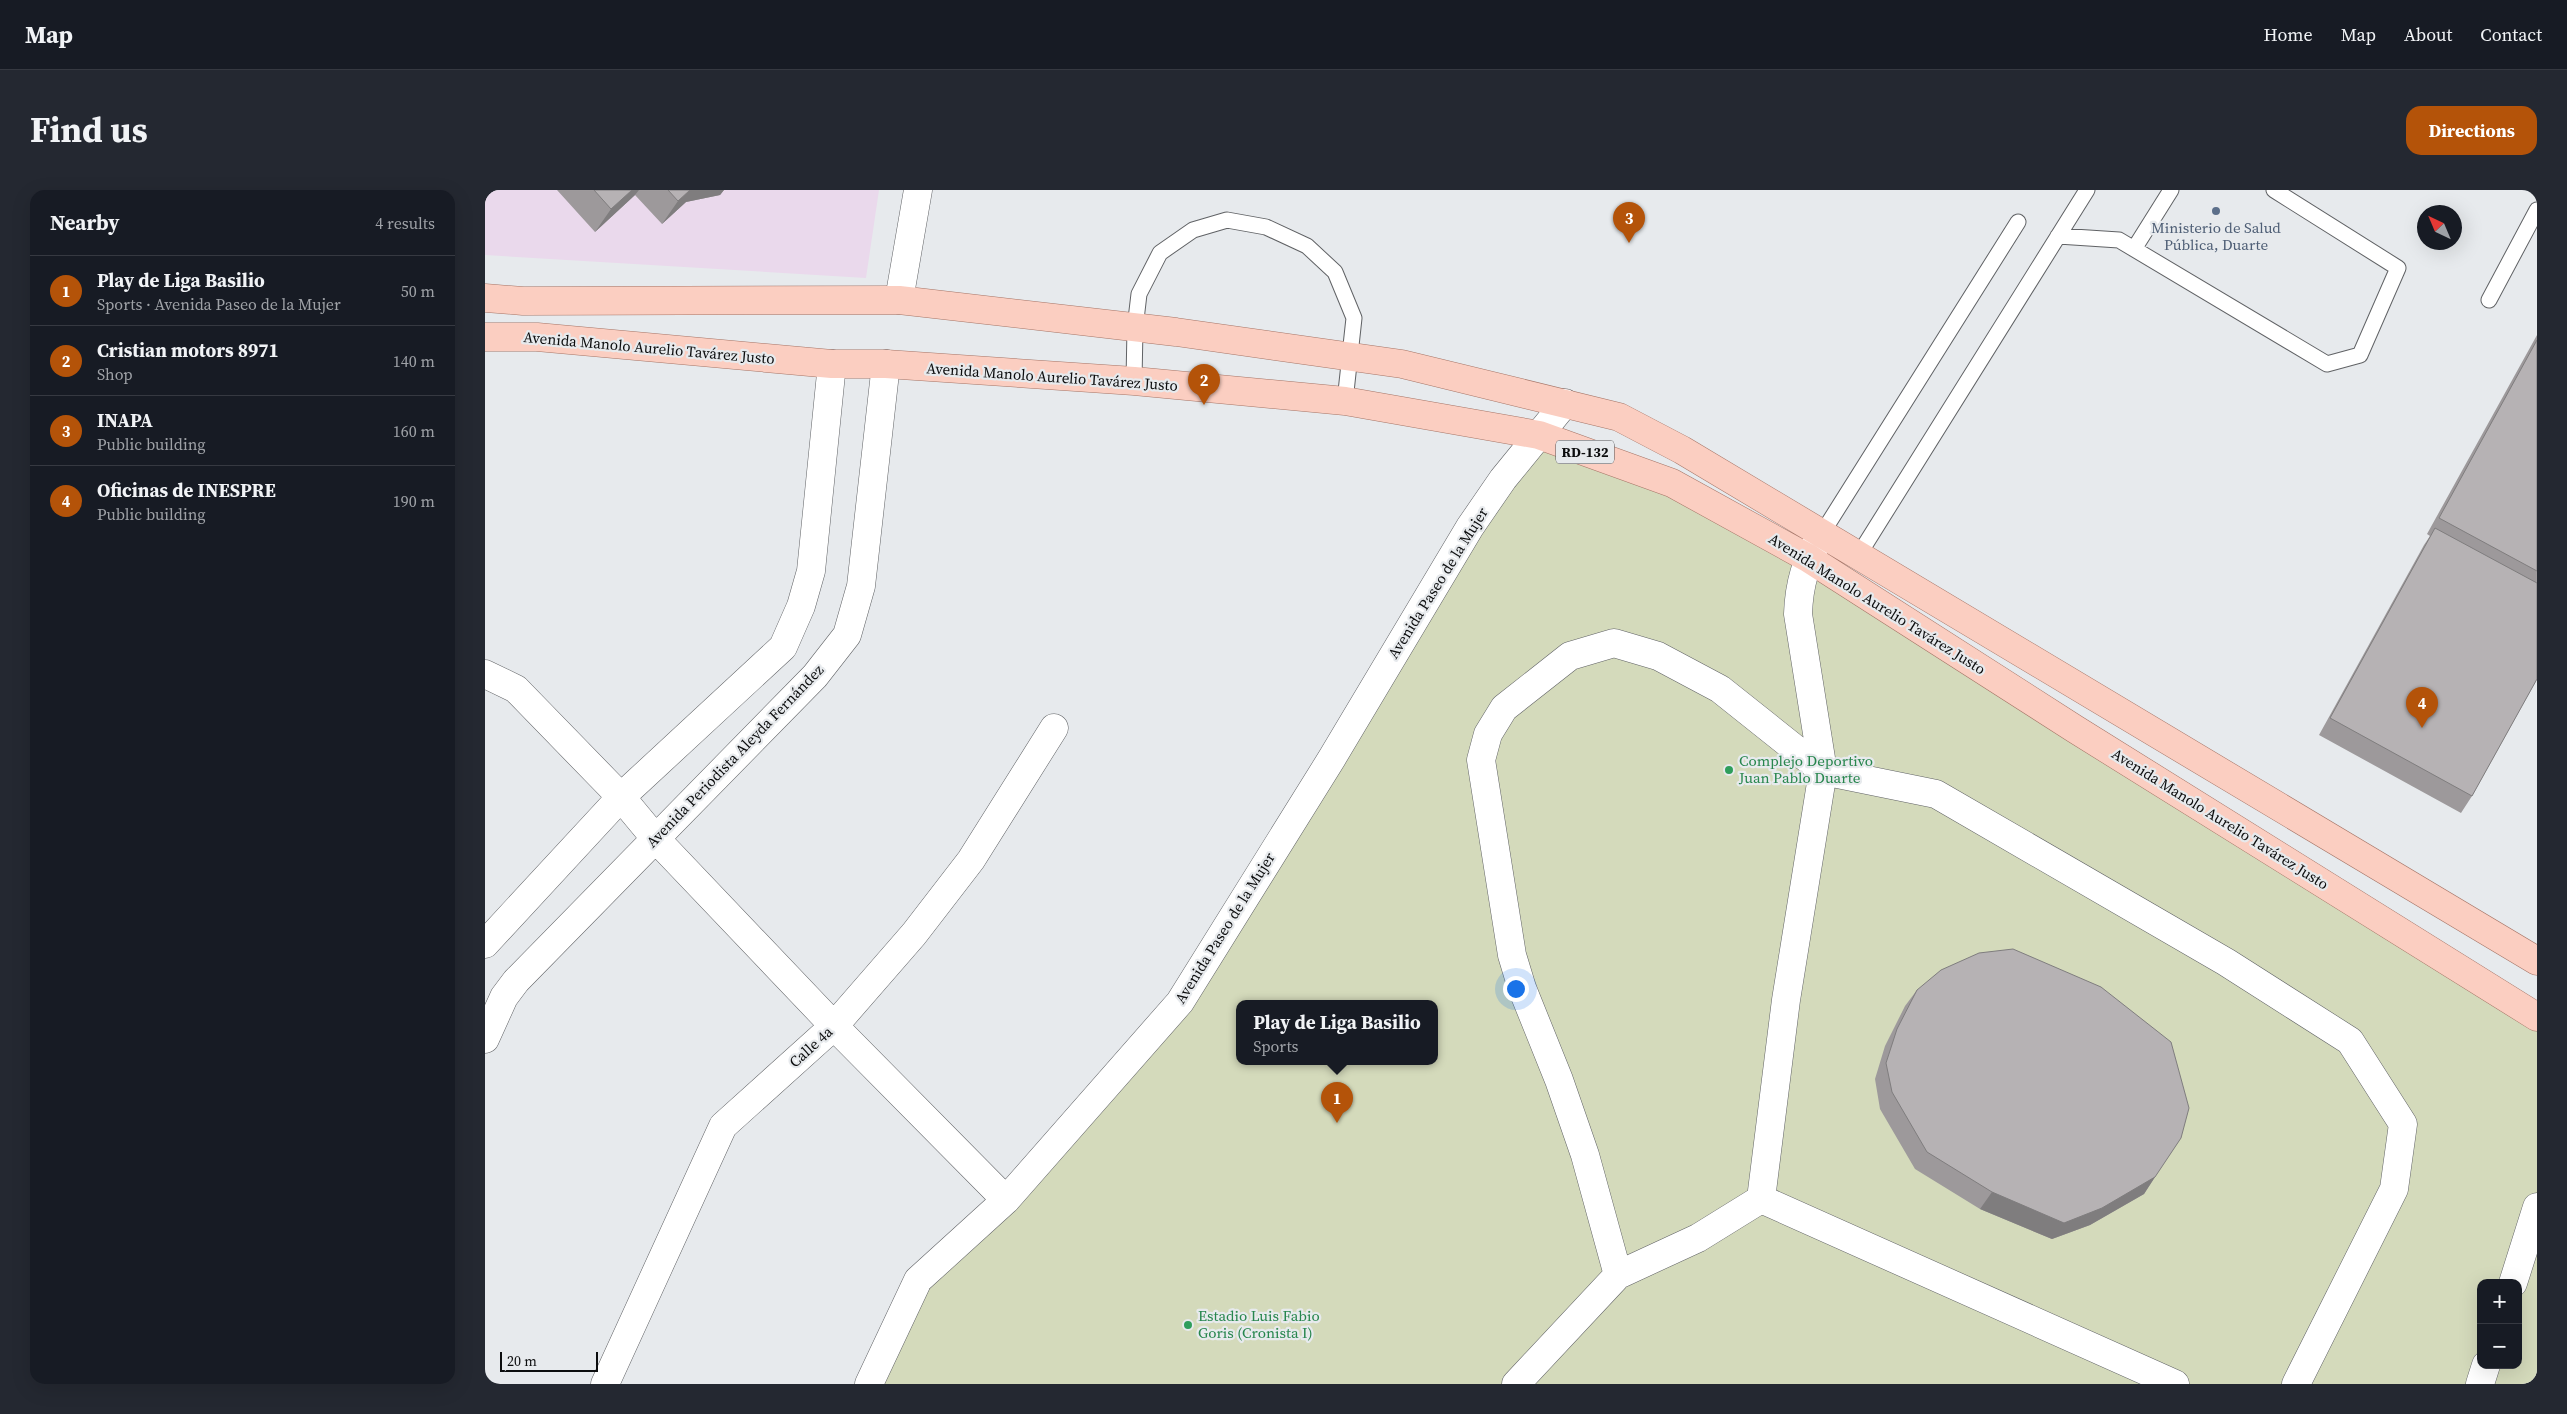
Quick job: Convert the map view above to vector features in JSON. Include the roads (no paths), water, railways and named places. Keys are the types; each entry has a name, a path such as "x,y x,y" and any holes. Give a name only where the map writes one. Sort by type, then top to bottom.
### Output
{"main road":[{"name":"Avenida Manolo Aurelio Tavárez Justo","path":"485,298 523,301 899,300 1135,328 1403,364 1619,417 1682,450 2075,729 2537,1017"},
{"name":"Avenida Manolo Aurelio Tavárez Justo","path":"485,337 537,337 832,364 886,364 1134,381 1345,401 1539,435 1672,483 1815,546 1858,556 2537,961"}],"street":[{"path":"899,300 917,190"},
{"path":"485,944 621,797 783,647 801,606 811,571 832,364"},
{"name":"Avenida Periodista Aleyda Fernández","path":"485,1039 504,997 516,981 815,676 847,635 861,586 886,364"},
{"name":"Avenida Paseo de la Mujer","path":"869,1384 917,1280 1006,1200 1180,1002 1331,758 1470,527 1503,479 1565,403"},
{"path":"1761,1199 1786,1000 1823,772 1798,614 1799,591 1815,546"},
{"path":"1618,1275 1585,1154 1559,1080 1522,988 1512,955 1481,760 1488,734 1504,708 1570,656 1614,643 1657,656 1720,689 1823,772 1936,794 2226,962 2350,1041 2403,1124 2394,1189 2296,1384"},
{"path":"485,674 516,689 621,797 655,838 834,1026 1006,1200"},
{"name":"Calle 4a","path":"605,1384 723,1126 834,1026 914,934 971,860 1054,728"},
{"path":"1516,1384 1618,1275 1697,1238 1761,1199"},
{"path":"1761,1199 2175,1384"},
{"path":"2514,1279 2537,1207"},
{"path":"2480,1384 2485,1369"}],"lane":[{"path":"1858,556 2087,190"},
{"path":"2134,249 2171,190"},
{"path":"2058,236 2119,240 2327,364 2360,354 2398,268 2274,190"},
{"path":"2489,300 2537,210"},
{"path":"1134,381 1135,328 1139,294 1160,253 1193,230 1227,220 1266,227 1307,246 1335,272 1354,318 1345,401"},
{"path":"1815,546 2018,222"}],"place":[{"name":"Ministerio de Salud Pública, Duarte","path":"2216,211"},
{"name":"INAPA","path":"1629,243"},
{"name":"Cristian motors 8971","path":"1204,405"},
{"name":"Oficinas de INESPRE","path":"2422,728"},
{"name":"Complejo Deportivo Juan Pablo Duarte","path":"1729,770"},
{"name":"Play de Liga Basilio","path":"1337,1123"},
{"name":"Estadio Luis Fabio Goris (Cronista I)","path":"1188,1325"}]}
